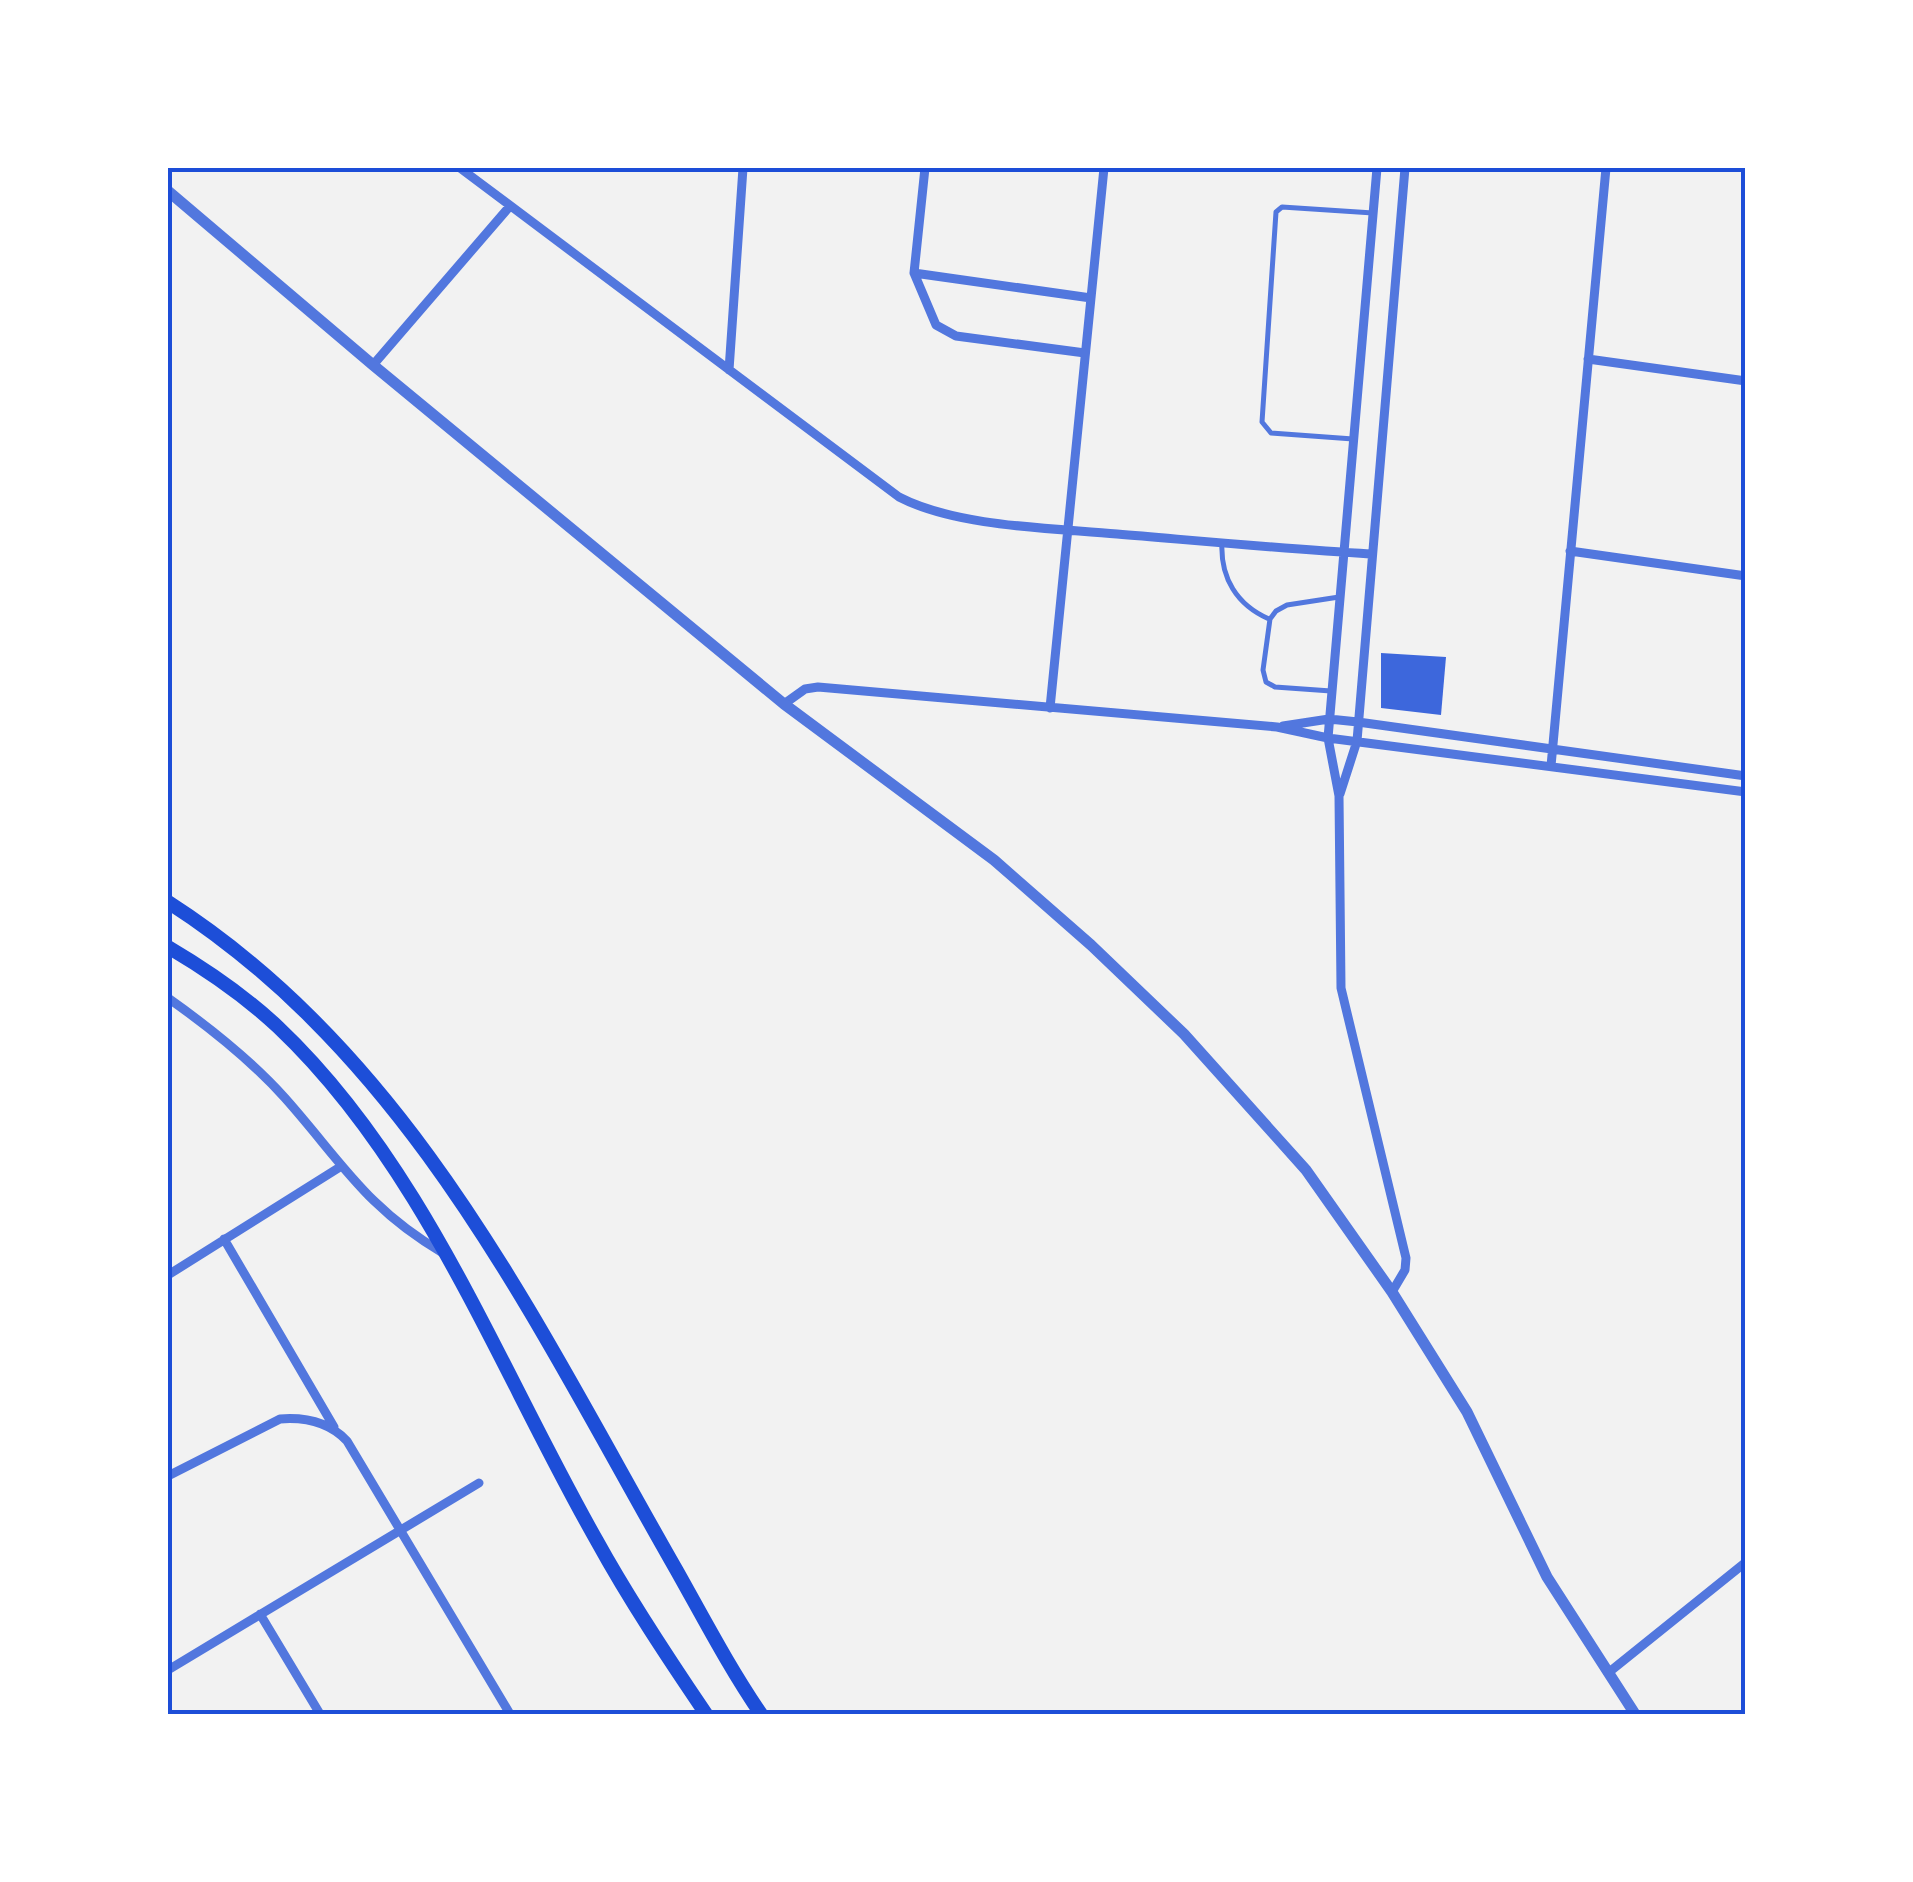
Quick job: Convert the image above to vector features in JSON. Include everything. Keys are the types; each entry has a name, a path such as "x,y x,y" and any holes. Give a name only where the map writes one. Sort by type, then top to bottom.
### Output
{"main road":[{"path":"168,902 218,938 308,1016 367,1077 430,1154 486,1237 761,1714"},
{"path":"168,947 236,991 277,1026 314,1064 409,1193 596,1541 706,1714"}],"street":[{"path":"460,168 898,497 916,506 951,516 1068,530 1370,554"},
{"path":"729,370 743,168"},
{"path":"924,168 914,272 936,325 948,334 1085,353"},
{"path":"1050,708 1104,168"},
{"path":"1377,168 1328,738 1339,796 1341,988 1404,1246 1405,1270 1392,1292"},
{"path":"1339,796 1358,722 1405,168"},
{"path":"1550,766 1606,168"},
{"path":"168,191 784,704 994,860 1138,989 1228,1081 1295,1156 1338,1212 1450,1382 1548,1577 1635,1714"},
{"path":"373,365 510,206"},
{"path":"914,272 1090,298"},
{"path":"1588,359 1746,381"},
{"path":"1570,551 1746,576"},
{"path":"784,704 805,690 818,687 1277,727 1328,738 1746,792"},
{"path":"1277,727 1328,719 1358,722 1746,776"},
{"path":"168,998 214,1033 284,1097 340,1166 397,1223 445,1254"},
{"path":"168,1274 340,1166"},
{"path":"224,1239 510,1714"},
{"path":"168,1476 280,1418 296,1418 335,1429"},
{"path":"168,1670 479,1483"},
{"path":"1608,1673 1746,1562"},
{"path":"260,1614 320,1714"}],"lane":[{"path":"1353,439 1271,433 1262,422 1276,212 1282,207 1373,214"},
{"path":"1222,542 1223,566 1232,589 1248,607 1270,619"},
{"path":"1331,692 1275,688 1266,682 1263,670 1270,619 1276,611 1287,605 1339,597"}],"building":[{"path":"1381,653 1446,657 1441,715 1381,708"}]}
